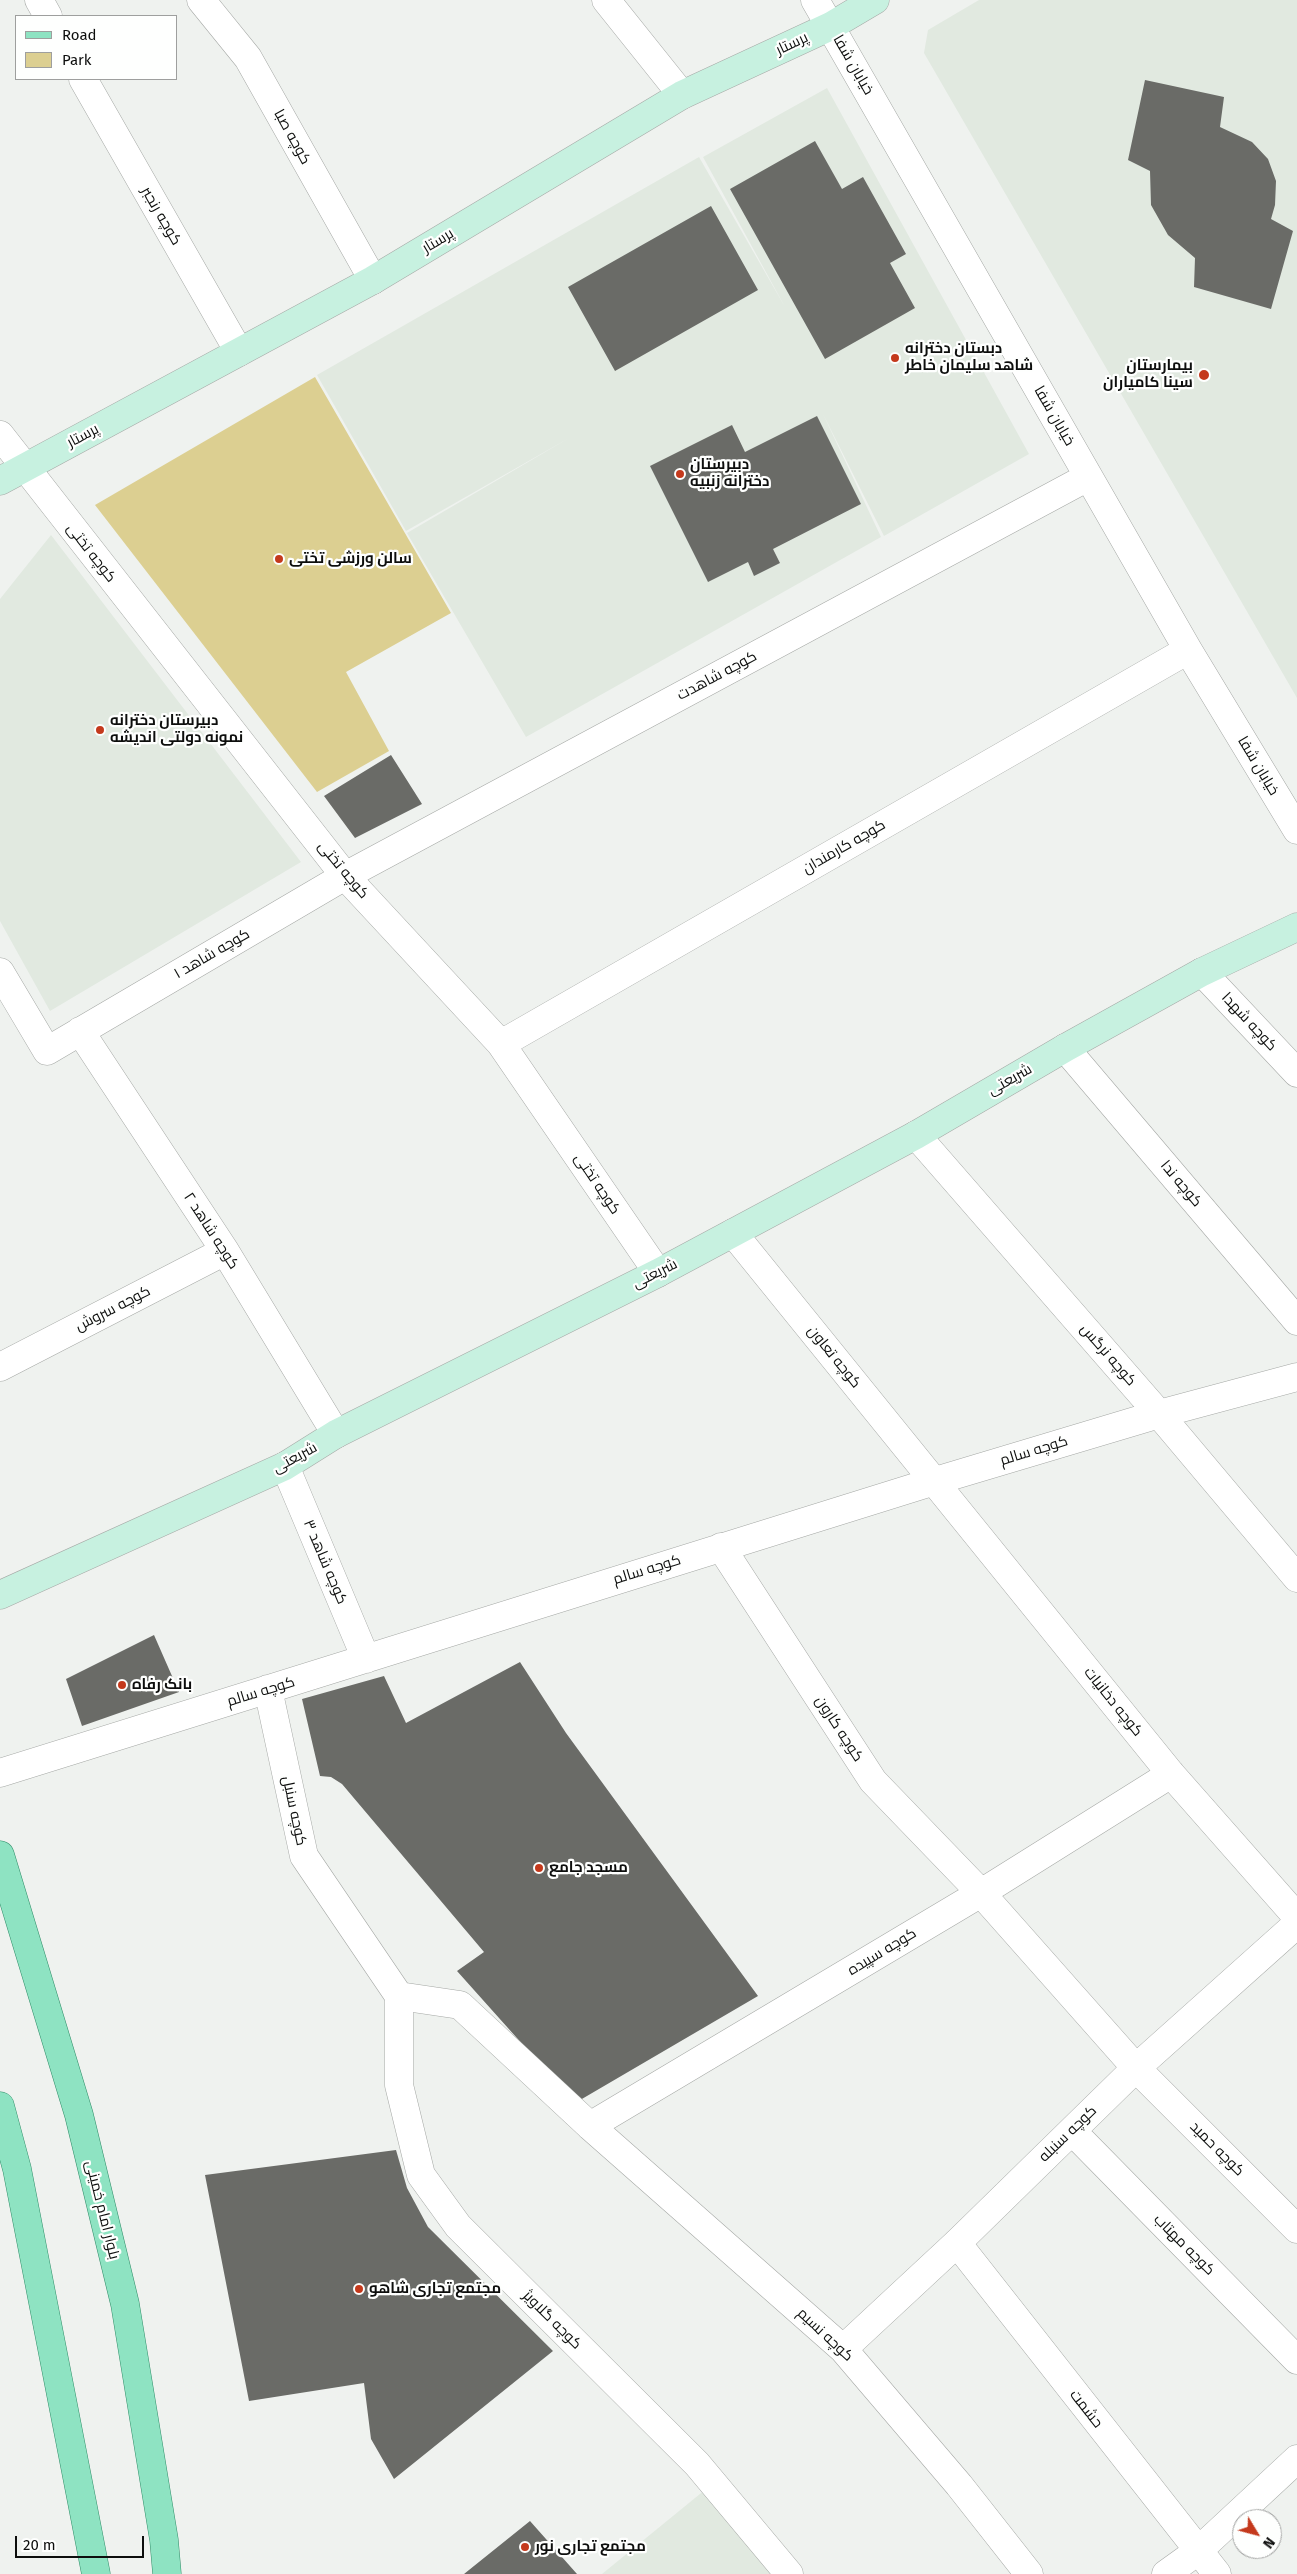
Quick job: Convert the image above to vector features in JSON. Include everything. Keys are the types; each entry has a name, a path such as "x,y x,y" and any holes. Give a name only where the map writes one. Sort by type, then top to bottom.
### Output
{"main road":[{"name":"بلوار امام خمینی","path":"0,1855 79,2115 125,2304 164,2540 167,2574"},
{"path":"0,2106 17,2169 96,2574"}],"street":[{"path":"38,0 47,15"},
{"name":"کوچه صبا","path":"201,0 248,58 373,280"},
{"path":"606,0 682,95"},
{"name":"خیابان شفا","path":"815,0 1188,650 1297,830"},
{"name":"پرستار","path":"0,481 373,280 682,95 831,26 875,0"},
{"name":"کوچه رنجبر","path":"84,80 239,352"},
{"name":"کوچه تختی","path":"0,435 345,876 501,1044 658,1274"},
{"name":"کوچه شاهدت","path":"345,876 1088,477"},
{"name":"کوچه کارمندان","path":"501,1044 1188,650"},
{"name":"کوچه شاهد ۱","path":"0,972 46,1052 345,876"},
{"name":"شریعتی","path":"0,1596 285,1466 336,1434 658,1274 916,1135 1065,1048 1202,972 1297,927"},
{"name":"کوچه شهدا","path":"1202,972 1297,1073"},
{"name":"کوچه شاهد ۲","path":"80,1031 225,1251 336,1434"},
{"name":"کوچه ندا","path":"1065,1048 1297,1321"},
{"name":"کوچه نرگس","path":"916,1135 1159,1414 1297,1578"},
{"name":"کوچه تعاون","path":"733,1233 935,1481"},
{"name":"کوچه سروش","path":"0,1367 225,1251"},
{"name":"کوچه سالم","path":"0,1773 935,1481 1159,1414 1297,1377"},
{"name":"کوچه شاهد ۳","path":"285,1466 366,1659"},
{"name":"کوچه دخانیات","path":"935,1481 1171,1774 1297,1917"},
{"name":"کوچه کارون","path":"720,1548 873,1781 981,1893 1136,2068"},
{"name":"کوچه سنبل","path":"268,1689 304,1856 399,1996"},
{"name":"کوچه سپیده","path":"590,2126 981,1893 1171,1774"},
{"name":"کوچه سنبله","path":"843,2349 957,2243 1136,2068 1297,1924"},
{"name":"کوچه نسیم","path":"399,1996 460,2005 590,2126 843,2349 959,2485 1028,2574"},
{"name":"کوچه گلاویژ","path":"399,1996 400,2086 421,2175 458,2226 697,2464 789,2574"},
{"name":"کوچه حمید","path":"1136,2068 1297,2229"},
{"name":"کوچه مهتاب","path":"1072,2131 1297,2360"},
{"name":"حشمت","path":"957,2243 1217,2574"},
{"path":"1166,2574 1198,2551 1297,2460"}],"shaded area":[{"name":"بیمارستان سینا کامیاران","path":"979,0 1297,0 1297,698 924,53 928,30"},
{"path":"827,88 1029,454 884,536 823,414 881,537 526,737 407,533 569,438 406,531 317,375 699,157 785,307 703,157"},
{"name":"دبیرستان دخترانه نمونه دولتی اندیشه","path":"51,535 301,862 50,1011 0,921 0,599"},
{"path":"706,2489 774,2574 602,2574"}],"green space":[{"name":"سالن ورزشی تختی","path":"315,377 451,613 346,672 389,751 317,792 95,505"}],"building":[{"path":"1145,80 1224,97 1220,127 1252,142 1268,159 1276,181 1275,205 1271,219 1293,231 1271,309 1194,287 1195,258 1168,235 1151,205 1150,171 1128,160"},
{"path":"815,141 842,189 863,177 906,254 890,263 915,308 825,359 730,189"},
{"path":"711,206 758,290 615,371 568,287"},
{"path":"817,416 861,504 773,549 780,563 754,576 748,562 708,582 650,466 732,425 745,452"},
{"path":"391,755 422,804 355,838 324,796"},
{"name":"بانک رفاه","path":"154,1635 179,1692 82,1726 66,1679"},
{"name":"مسجد جامع","path":"520,1662 566,1733 758,1996 575,2103 457,1971 484,1952 342,1784 331,1777 320,1776 302,1699 384,1676 406,1723"},
{"name":"مجتمع تجاری شاهو","path":"396,2150 407,2188 428,2227 553,2351 394,2479 371,2439 364,2383 249,2401 205,2175"},
{"name":"مجتمع تجاری نور","path":"530,2521 577,2574 464,2574"}],"place":[{"name":"دبستان دخترانه شاهد سلیمان خاطر","path":"895,358"},
{"name":"بیمارستان سینا کامیاران","path":"1204,375"},
{"name":"دبیرستان دخترانه زنبیه","path":"680,474"},
{"name":"سالن ورزشی تختی","path":"279,559"},
{"name":"دبیرستان دخترانه نمونه دولتی اندیشه","path":"100,730"},
{"name":"بانک رفاه","path":"122,1685"},
{"name":"مسجد جامع","path":"539,1868"},
{"name":"مجتمع تجاری شاهو","path":"359,2289"},
{"name":"مجتمع تجاری نور","path":"525,2547"}]}
